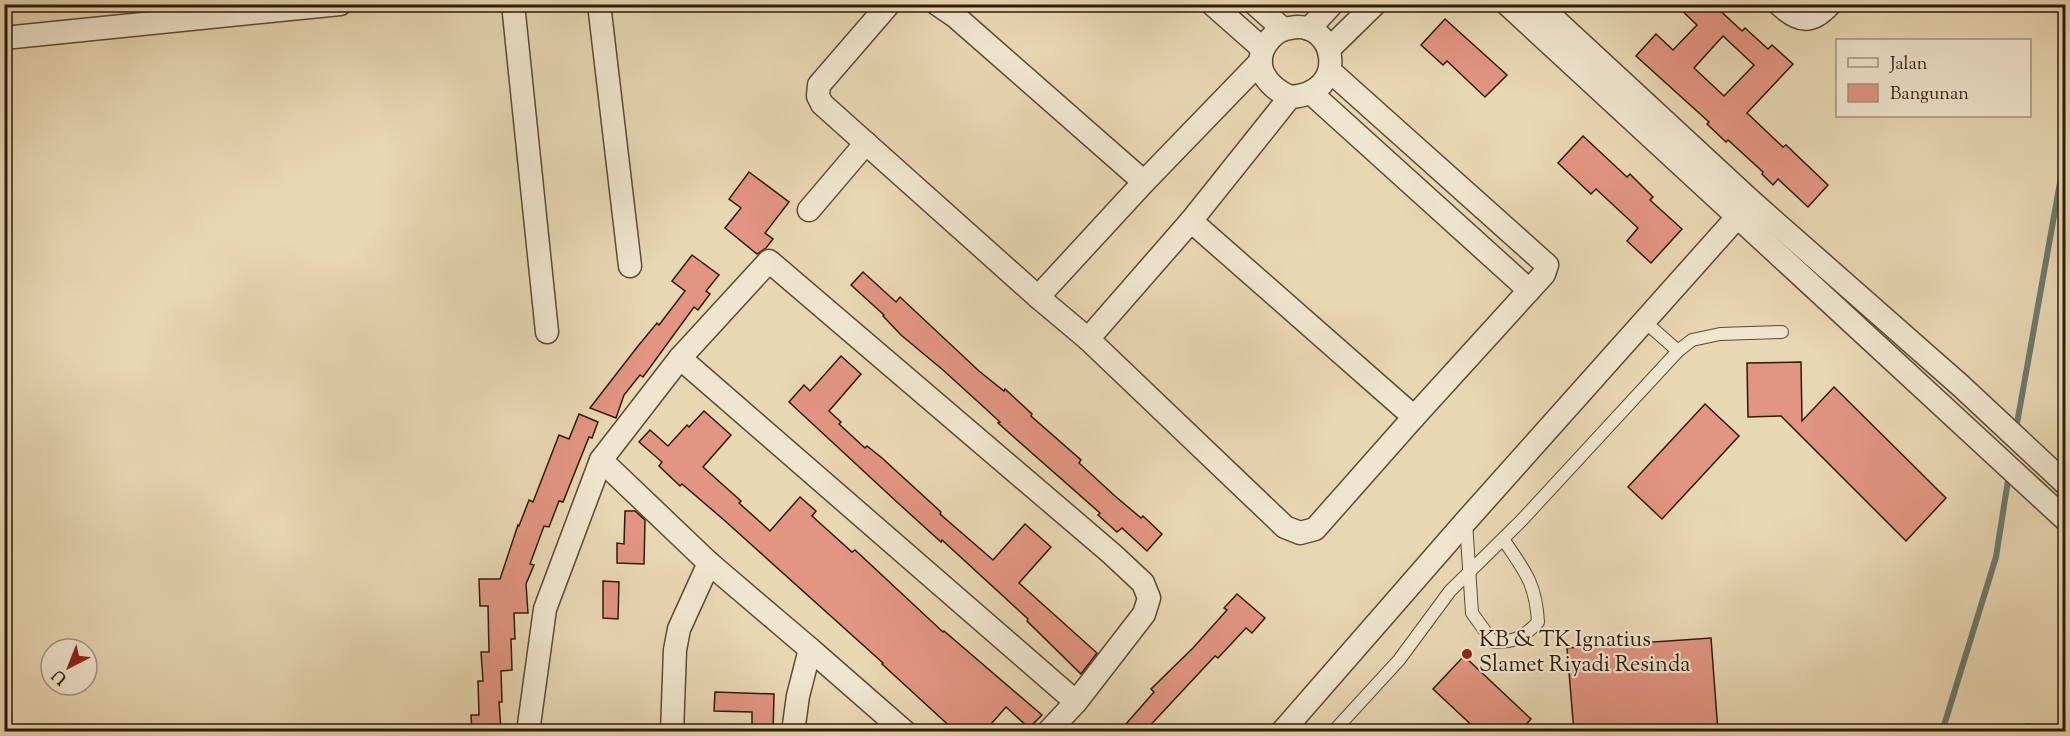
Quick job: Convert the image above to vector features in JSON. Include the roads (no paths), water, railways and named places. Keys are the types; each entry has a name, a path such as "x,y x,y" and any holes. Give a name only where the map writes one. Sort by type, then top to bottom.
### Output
{"street":[{"path":"4,38 339,4"},
{"path":"513,4 547,332"},
{"path":"599,4 630,266"},
{"path":"889,4 819,86 818,96 822,104 1088,339 1285,527 1300,533 1316,530 1414,417 1545,274 1547,265 1330,71"},
{"path":"937,4 962,11 1144,182"},
{"path":"1212,4 1262,55 1263,72 1268,83 1277,91 1301,95 1529,290"},
{"path":"1255,4 1283,29"},
{"path":"1309,29 1332,4"},
{"path":"1329,49 1375,4"},
{"path":"1507,4 1744,208 1961,386 2058,477"},
{"path":"1538,4 1944,407 2066,520"},
{"path":"1779,4 1791,16 1805,19 1813,18 1830,4"},
{"path":"1038,297 1262,55 1271,37 1283,29 1296,26 1309,29 1324,41 1329,49 1331,60 1330,71 1323,84 1301,95 1088,339"},
{"path":"809,210 866,143"},
{"path":"1282,732 1744,208"},
{"path":"1191,220 1414,417"},
{"path":"528,732 545,609 601,460 680,358 769,261 1112,554 1143,584 1149,598 1144,614 1076,702 1048,732"},
{"path":"680,358 1076,702"},
{"path":"601,460 709,563 905,732"},
{"path":"672,732 675,650 679,629 709,563"},
{"path":"794,732 798,696 810,649"}],"lane":[{"path":"1644,321 1678,351"},
{"path":"1333,732 1399,660 1450,591 1503,539 1678,351 1692,340 1720,334 1782,332"},
{"path":"1466,521 1472,613 1493,642 1510,642 1527,633 1538,622 1537,605 1529,577 1503,539"}],"waterway":[{"path":"2016,429 2066,149"},
{"path":"1942,732 1996,557 2009,474"}],"place":[{"name":"KB & TK Ignatius Slamet Riyadi Resinda","path":"1467,654"}]}
